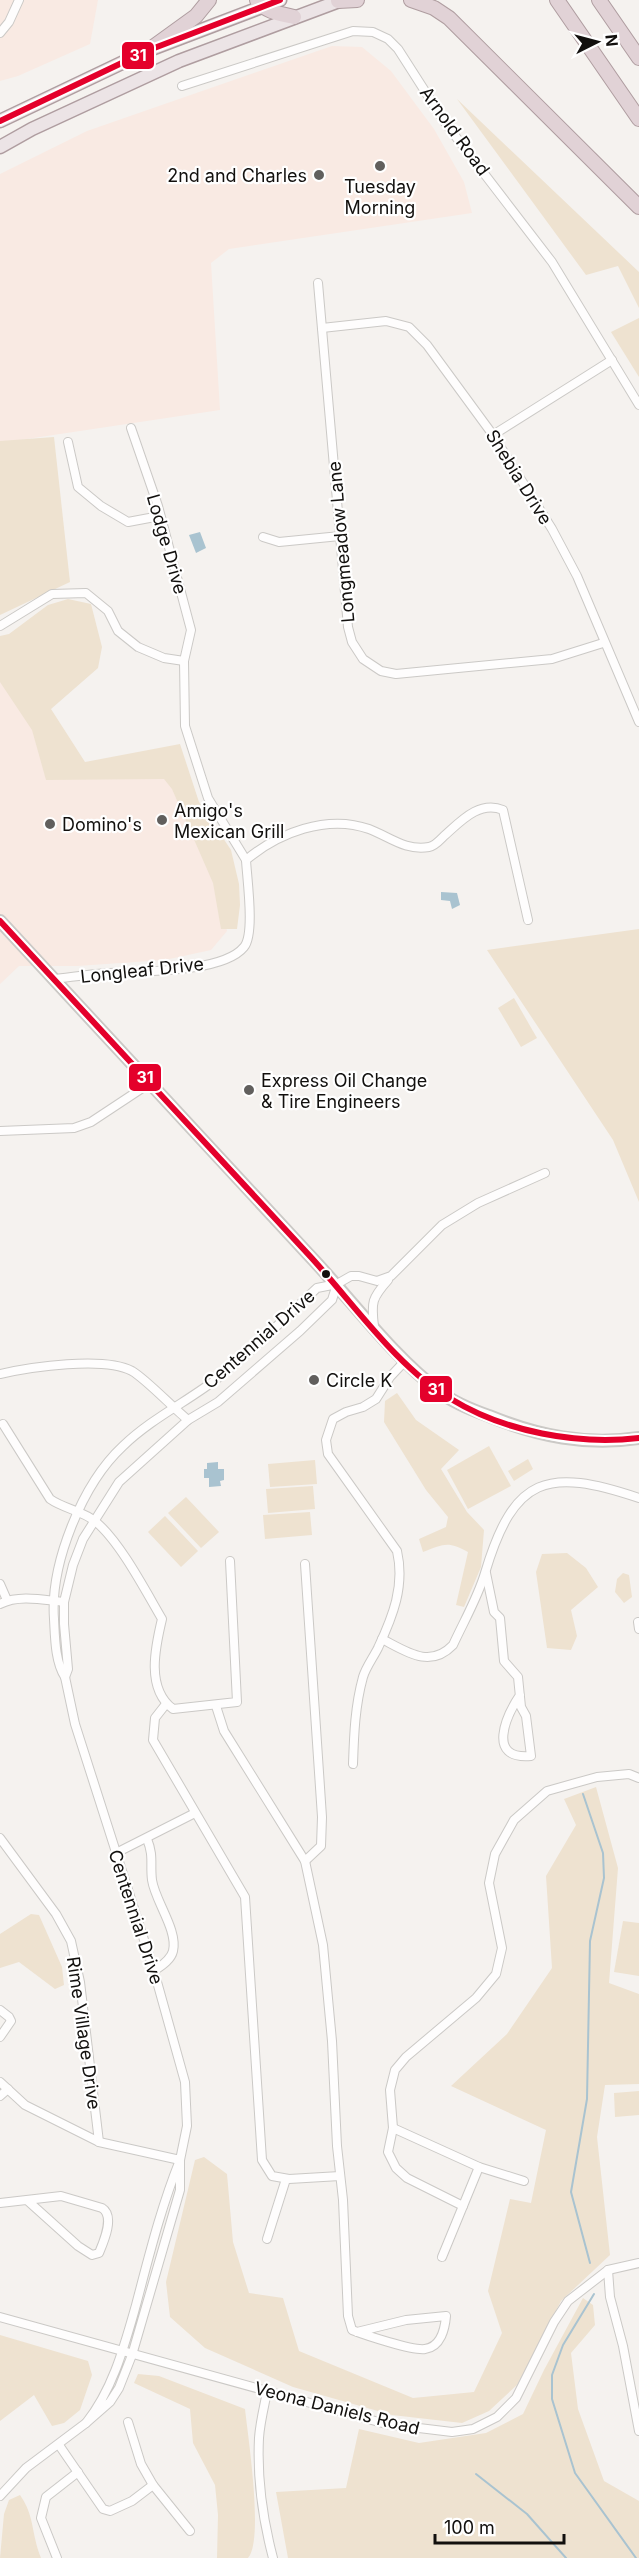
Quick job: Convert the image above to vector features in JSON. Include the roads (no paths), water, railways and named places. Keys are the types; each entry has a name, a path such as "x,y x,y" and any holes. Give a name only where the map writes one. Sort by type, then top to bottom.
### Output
{"highway":[{"path":"149,50 196,16 209,0"},
{"path":"340,1 357,0"},
{"path":"411,0 434,8 449,18 639,207"},
{"path":"557,0 639,119"},
{"path":"599,0 639,58"},
{"path":"259,3 275,13 294,17"}],"main road":[{"path":"0,120 149,50 259,3 280,0"},
{"path":"0,147 179,61 340,1"},
{"path":"78,108 75,95 79,83"}],"street":[{"path":"0,33 9,22 19,0"},
{"name":"Arnold Road","path":"182,86 353,31 374,32 388,39 404,57 446,124 552,262 639,405"},
{"name":"Longmeadow Lane","path":"318,283 348,627 352,642 363,659 381,671 396,674 422,673 552,660 603,643"},
{"name":"Shebia Drive","path":"322,327 386,321 409,327 427,345 493,435 552,529 577,576 603,643 639,722"},
{"path":"493,435 612,360"},
{"name":"Lodge Drive","path":"131,428 160,516 191,630 184,661 185,726 208,798 246,860"},
{"path":"68,442 78,488 101,506 128,522 160,516"},
{"path":"263,537 279,542 340,536"},
{"path":"0,626 52,594 86,593 108,610 118,631 138,647 164,658 184,661"},
{"path":"246,860 262,847 307,828 327,823 368,829 406,847 432,847 470,814 490,807 498,808 503,810 528,920"},
{"name":"Longleaf Drive","path":"54,979 107,973 189,969 228,958 244,947 249,933 246,860"},
{"path":"0,921 337,1284 405,1361 441,1393 475,1411 532,1433 557,1438 604,1442 639,1438"},
{"path":"0,1131 74,1128 91,1122 150,1083"},
{"path":"374,1326 371,1307 375,1295 442,1225 478,1203 545,1173"},
{"path":"337,1284 351,1276 377,1281 391,1276"},
{"name":"Centennial Drive","path":"65,1677 68,1669 64,1602 76,1556 94,1520 119,1482 188,1420 218,1402 300,1331 332,1300 337,1284 317,1288 220,1376 172,1407 111,1458 87,1495 78,1514 63,1551 56,1579 53,1601 61,1670 65,1677 75,1724 154,1971 185,2082 187,2126 180,2160 168,2190 122,2353 101,2404 86,2423"},
{"path":"353,1764 355,1712 364,1675 382,1639 399,1595 401,1569 398,1551 328,1455 326,1440 333,1419 376,1399 390,1377 405,1361"},
{"path":"0,1374 22,1369 108,1363 132,1372 188,1420"},
{"path":"3,1424 50,1499 61,1507 94,1520 108,1534 162,1618 156,1640 154,1676 166,1704 173,1709 237,1702 230,1561"},
{"path":"382,1639 414,1655 433,1658 444,1654 453,1645 486,1572 508,1515 533,1488 561,1482 594,1484 639,1498"},
{"path":"305,1564 322,1817 321,1846 305,1861"},
{"path":"486,1572 494,1612 500,1618 504,1661 518,1677 520,1695 521,1707 526,1716 531,1756 518,1757 509,1753 504,1742 507,1716 520,1695"},
{"path":"0,1584 4,1602 29,1598 64,1602"},
{"path":"166,1704 155,1718 153,1740 245,1897 262,2160 272,2176 286,2179 340,2176"},
{"path":"216,1706 224,1731 305,1861 323,1945 332,2041 348,2316 352,2331 425,2349 435,2344 445,2331 446,2316 406,2320 357,2332"},
{"path":"463,2206 407,2178 396,2168 388,2152 393,2128 390,2090 395,2070 406,2057 476,1998 496,1974 502,1948 489,1883 490,1874 495,1854 514,1820 547,1791 597,1777 629,1774 639,1778"},
{"path":"116,1853 195,1813"},
{"name":"Rime Village Drive","path":"0,1838 56,1914 71,1941 80,1982 99,2142"},
{"path":"147,1839 153,1857 153,1880 172,1936 173,1950 170,1958 154,1971"},
{"path":"0,2010 11,2021 0,2037"},
{"name":"Rime Village Drive","path":"0,2082 25,2105 99,2142 180,2160"},
{"path":"0,2096 8,2090"},
{"path":"393,2128 479,2167 524,2181"},
{"name":"Centennial Drive","path":"86,2423 110,2402 132,2355 180,2190 180,2160"},
{"path":"442,2257 479,2167"},
{"path":"267,2239 286,2179"},
{"path":"0,2203 61,2196 107,2211 109,2217 99,2253 92,2254 78,2246 28,2201"},
{"name":"Veona Daniels Road","path":"0,2317 122,2353 403,2428 452,2432 473,2429 497,2417 510,2406 522,2389 568,2301 608,2270 639,2263"},
{"path":"608,2270 610,2297 639,2431"},
{"path":"267,2392 259,2437 260,2485 266,2530 273,2558"},
{"path":"128,2422 141,2464 153,2485 190,2531"},
{"path":"0,2496 26,2468 86,2423"},
{"path":"59,2445 103,2509 110,2511 132,2501 153,2485"},
{"path":"57,2558 41,2518 46,2496 78,2472"}],"water":[{"path":"200,532 206,548 196,553 189,535"},
{"path":"441,892 457,893 460,905 452,909 450,901 441,900"},
{"path":"218,1462 218,1469 224,1469 224,1480 220,1481 221,1486 209,1487 209,1478 204,1478 204,1469 207,1469 207,1463"}],"waterway":[{"path":"583,1794 603,1853 604,1878 590,1941 587,2099 571,2192 590,2263"},
{"path":"594,2294 563,2345 552,2375 552,2399 575,2473 636,2558"},
{"path":"476,2474 527,2514 566,2558"}],"place":[{"name":"Tuesday Morning","path":"380,166"},
{"name":"2nd and Charles","path":"319,175"},
{"name":"Amigo's Mexican Grill","path":"162,820"},
{"name":"Domino's","path":"50,824"},
{"name":"Express Oil Change & Tire Engineers","path":"249,1090"},
{"name":"Circle K","path":"314,1380"}]}
